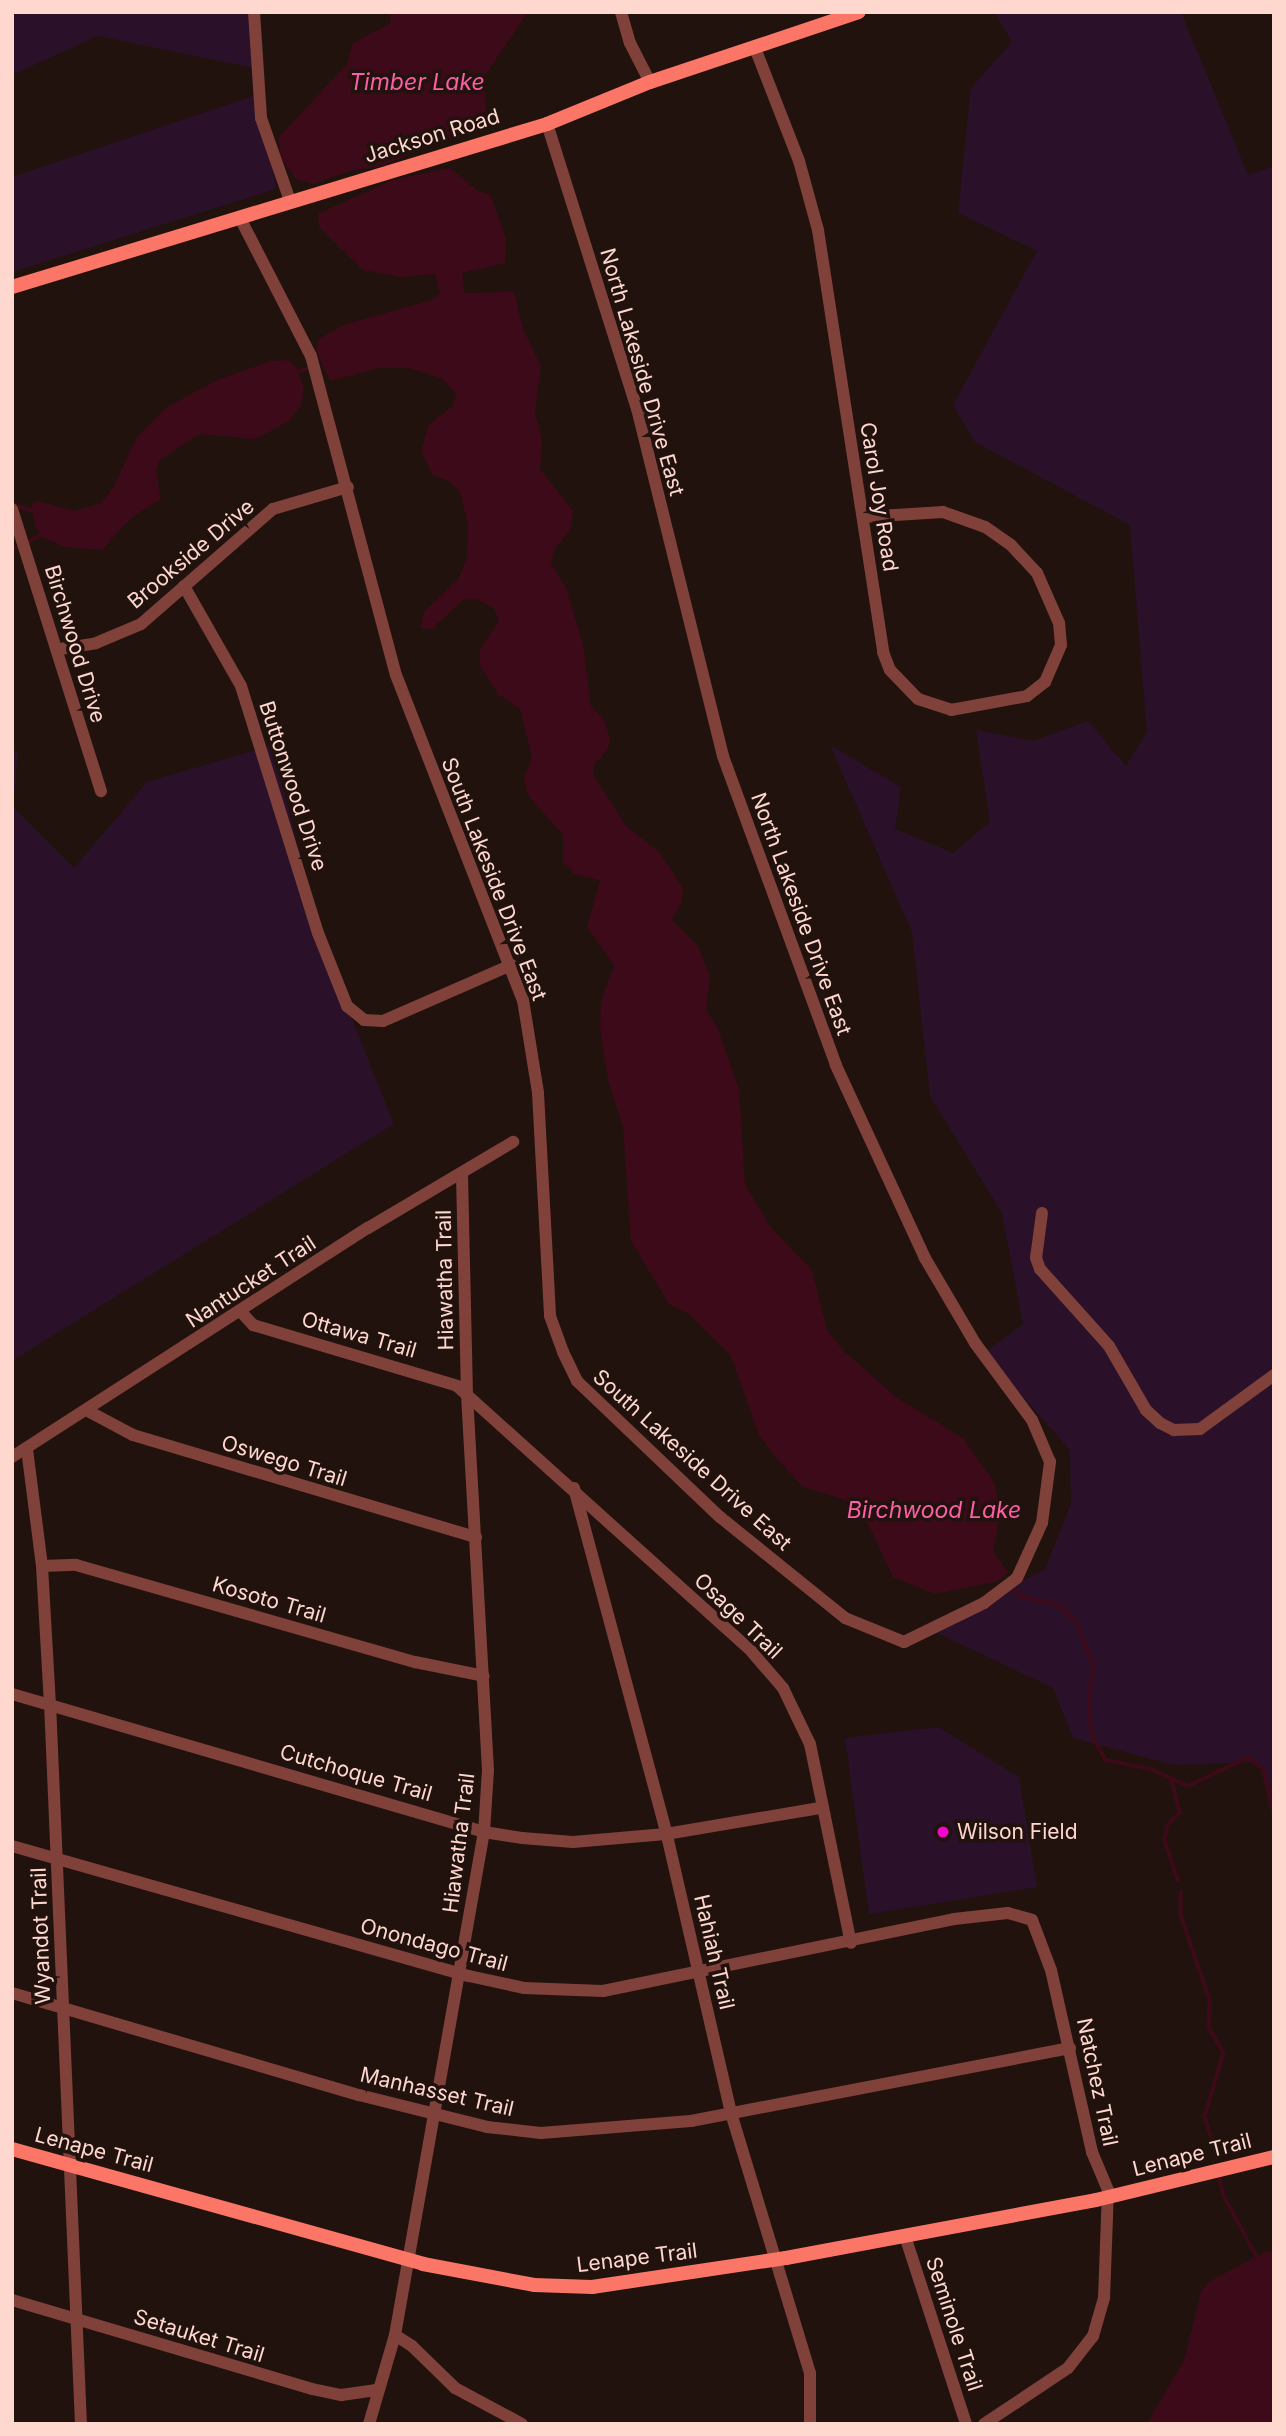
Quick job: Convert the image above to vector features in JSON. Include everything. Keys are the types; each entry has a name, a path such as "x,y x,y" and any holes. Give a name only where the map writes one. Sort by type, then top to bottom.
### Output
{"street":[{"path":"254,12 261,118 289,201"},
{"path":"621,12 630,43 650,82"},
{"name":"Jackson Road","path":"12,287 547,124 650,82 859,12"},
{"name":"Carol Joy Road","path":"755,47 799,161 818,230 884,652 901,685 933,707 951,710 984,706 1027,696 1045,682 1062,645 1059,623 1037,573 999,535 959,516 927,511 863,517"},
{"name":"North Lakeside Drive East","path":"547,124 637,409 723,756 836,1065 925,1258 1046,1447 1050,1462 1044,1516 1032,1552 1017,1577 996,1596 929,1629"},
{"name":"South Lakeside Drive East","path":"240,218 312,358 413,727 511,965 534,1054 550,1316 577,1381 720,1517 845,1618 898,1642 929,1629"},
{"name":"Brookside Drive","path":"60,649 96,643 141,624 273,509 348,488"},
{"name":"Birchwood Drive","path":"12,509 60,649 101,790"},
{"name":"Buttonwood Drive","path":"184,586 241,686 319,936 347,1005 364,1020 383,1021 511,965"},
{"name":"Nantucket Trail","path":"12,1457 513,1142"},
{"name":"Hiawatha Trail","path":"369,2424 395,2335 406,2259 484,1832 488,1770 467,1395 462,1172"},
{"path":"1042,1213 1036,1258 1040,1269 1109,1346 1146,1410 1160,1423 1174,1430 1200,1429 1274,1375"},
{"name":"Ottawa Trail","path":"241,1312 253,1325 440,1379 467,1395"},
{"name":"Osage Trail","path":"467,1395 574,1488 752,1652 783,1688 810,1744 820,1808 851,1943"},
{"name":"Oswego Trail","path":"86,1410 132,1436 476,1537"},
{"name":"Wyandot Trail","path":"27,1448 42,1566 50,1703 81,2424"},
{"name":"Hahiah Trail","path":"574,1488 666,1834 732,2113 810,2373 810,2424"},
{"name":"Kosoto Trail","path":"42,1566 76,1565 415,1662 484,1676"},
{"name":"Cutchoque Trail","path":"12,1694 484,1832 573,1842 666,1834 820,1808"},
{"name":"Onondago Trail","path":"12,1846 460,1973 524,1987 603,1992 851,1943 954,1919 1018,1914"},
{"name":"Natchez Trail","path":"984,2424 1068,2368 1093,2336 1104,2298 1109,2197 1092,2152 1070,2048 1037,1925 1018,1914"},
{"name":"Manhasset Trail","path":"12,1993 359,2095 434,2111 487,2127 541,2133 651,2127 1070,2048"},
{"name":"Lenape Trail","path":"12,2150 406,2259 534,2286 593,2287 905,2236 1109,2197 1274,2157"},
{"name":"Seminole Trail","path":"905,2236 966,2424"},
{"name":"Setauket Trail","path":"12,2300 312,2389 341,2395 377,2390"},
{"path":"395,2335 412,2346 455,2388 522,2424"}],"shaded area":[{"path":"12,12 252,12 254,68 98,36 12,75"},
{"path":"1181,12 1248,175 1274,166 1274,1824 1259,1762 1173,1765 1073,1738 1053,1688 929,1629 1045,1569 1071,1504 1070,1450 984,1353 1023,1324 1002,1213 930,1096 912,932 830,745 901,787 895,829 953,853 990,822 976,730 1033,741 1088,721 1126,766 1147,732 1130,525 975,442 953,405 1037,251 958,213 971,88 1012,42 995,13"},
{"path":"259,94 276,189 12,272 12,177"},
{"path":"273,745 319,936 394,1124 12,1361 12,748 18,754 13,807 74,868 147,782"},
{"name":"Wilson Field","path":"938,1727 1019,1777 1037,1887 869,1914 845,1738"}],"water":[{"name":"Timber Lake","path":"390,12 528,12 484,77 486,113 471,130 378,167 353,170 313,184 296,179 282,160 278,138 347,64 353,43 391,23"},
{"name":"Birchwood Lake","path":"450,168 478,191 490,194 506,238 505,263 462,273 465,293 514,292 523,329 541,366 535,412 542,441 540,469 573,511 570,530 554,550 551,563 566,588 583,644 591,706 603,718 610,737 608,749 593,766 593,774 626,826 659,852 683,888 682,901 672,920 698,946 710,976 706,1009 718,1029 739,1089 745,1184 771,1228 812,1270 827,1330 842,1349 897,1398 963,1438 994,1482 1001,1510 993,1552 1008,1572 999,1581 935,1594 893,1577 870,1528 855,1508 843,1499 803,1487 776,1458 759,1435 731,1356 689,1314 669,1304 631,1241 623,1127 608,1080 600,1027 601,1001 614,965 587,927 600,880 575,874 563,862 563,835 527,794 524,778 532,757 520,709 498,694 480,665 480,649 499,621 494,608 476,599 463,600 432,629 420,628 424,612 459,578 467,557 468,524 460,492 449,481 433,475 421,452 429,424 453,406 456,394 443,379 409,368 379,368 330,381 316,350 319,339 343,325 432,300 440,293 435,274 400,277 363,270 319,227 318,214 393,180"},
{"path":"288,360 297,368 304,389 301,406 289,421 256,439 199,434 160,460 156,470 161,499 130,519 102,550 64,547 43,537 36,528 31,505 38,501 74,511 101,503 113,488 137,437 167,407 217,380 271,361"},
{"path":"1267,2251 1274,2252 1274,2424 1147,2424 1185,2358 1201,2291 1210,2281"}],"waterway":[{"path":"296,372 312,367"},
{"path":"14,505 34,511"},
{"path":"12,550 45,533"},
{"path":"1011,1588 1022,1597 1060,1605 1077,1623 1094,1666 1089,1704 1092,1735 1106,1760 1151,1769 1188,1786 1249,1757 1264,1769 1274,1815"},
{"path":"1172,1780 1180,1813 1168,1825 1165,1840 1178,1880"},
{"path":"1181,1892 1181,1915 1210,2000 1209,2027 1224,2053 1205,2117 1215,2148"},
{"path":"1219,2176 1225,2198 1259,2260"}],"place":[{"name":"Wilson Field","path":"943,1832"}]}
